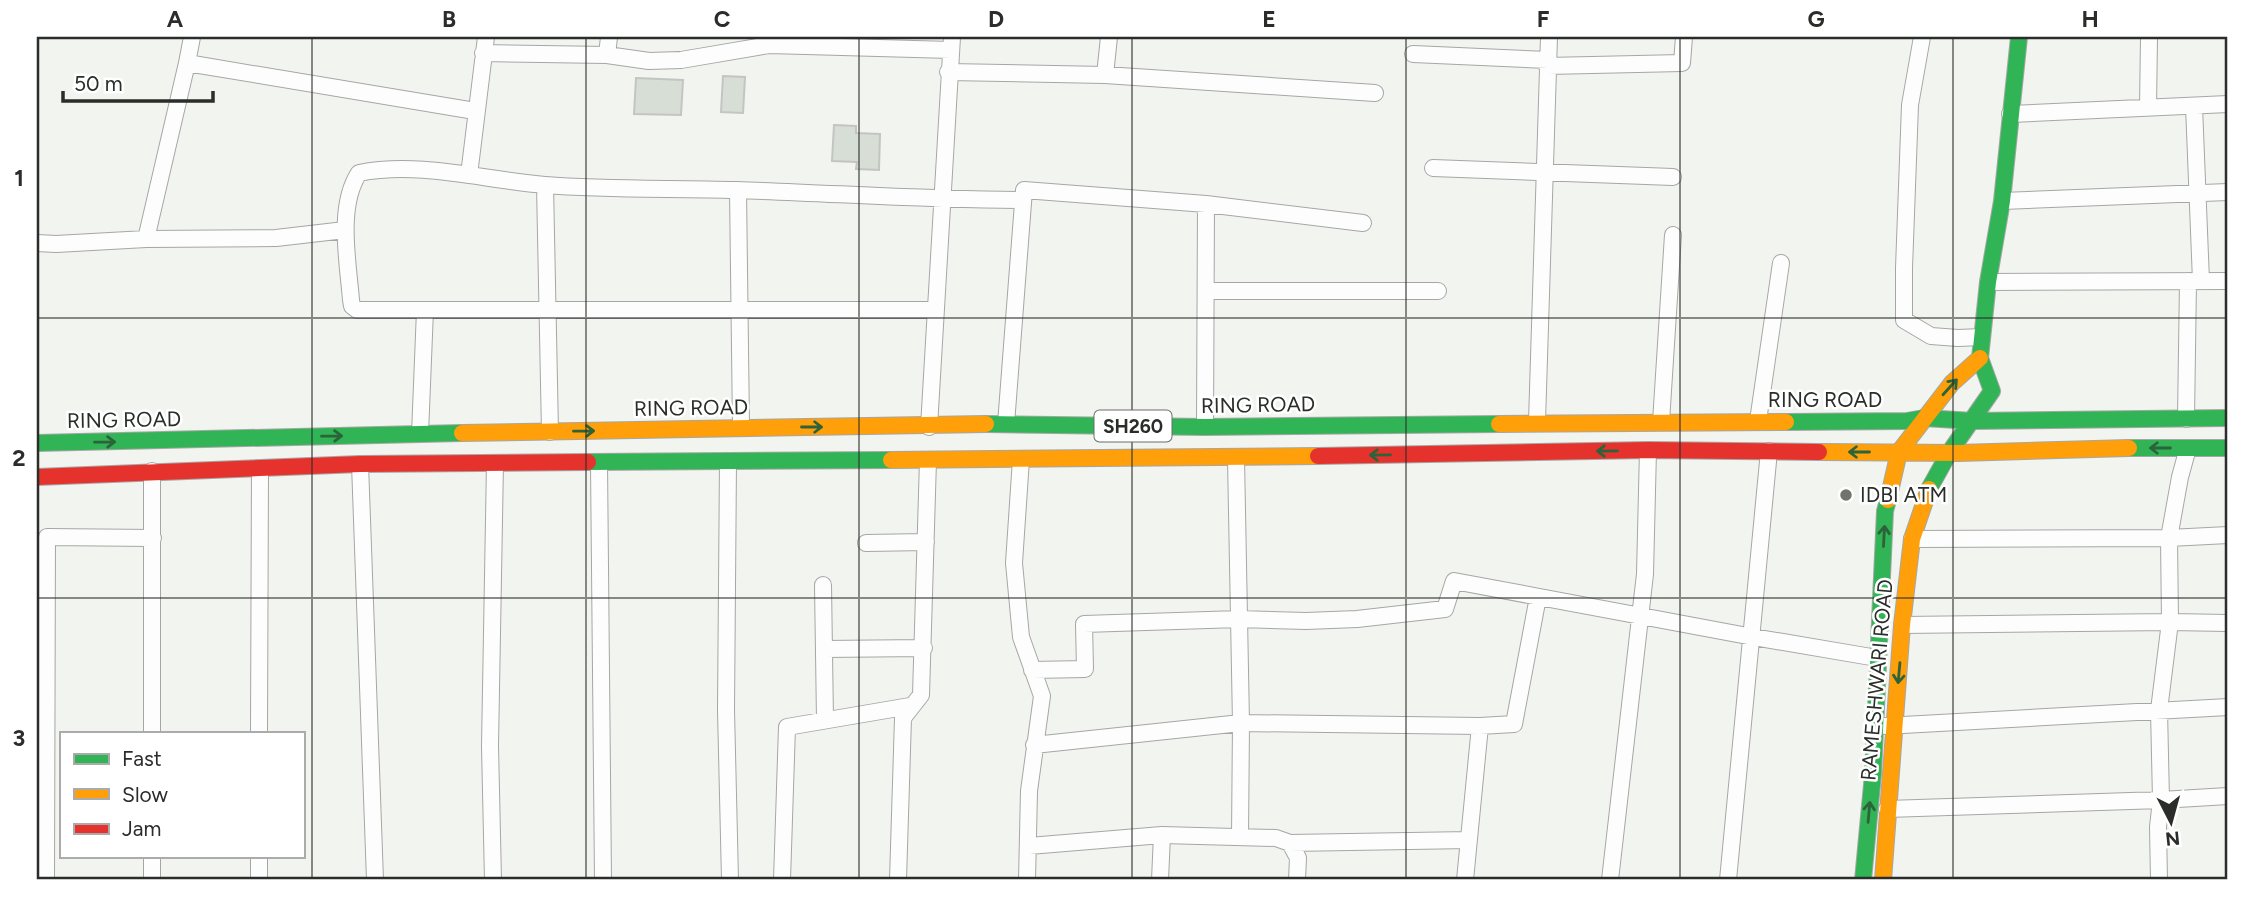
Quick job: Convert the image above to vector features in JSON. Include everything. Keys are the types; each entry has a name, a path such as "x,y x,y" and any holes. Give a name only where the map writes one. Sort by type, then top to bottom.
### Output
{"main road":[{"path":"1863,880 1875,725 1885,511 1899,452 1952,383 1980,358 1988,282 2002,201 2019,37"},
{"name":"RAMESHWARI ROAD","path":"1883,880 1902,625 1912,538 1930,486 1993,391 1980,358"},
{"name":"RING ROAD","path":"37,443 741,427 929,427 1006,424 1205,427 1537,422 1907,421 1924,418 1973,421 2228,418"},
{"name":"SH260","path":"37,477 360,464 1236,458 1648,450 1950,453 2228,448"}],"street":[{"path":"146,239 192,37"},
{"path":"607,55 609,37"},
{"path":"719,54 720,37"},
{"path":"1105,75 1109,37"},
{"path":"1537,422 1549,37"},
{"path":"1413,54 1548,63 1682,63 1684,37"},
{"path":"1922,37 1910,105 1904,268 1905,320 1931,336 1982,337"},
{"path":"2148,108 2149,37"},
{"path":"469,175 484,45 649,61 681,60 769,45 951,43 929,427"},
{"path":"187,63 475,111"},
{"path":"948,72 1105,75 1375,93"},
{"path":"2010,114 2228,104"},
{"path":"2186,419 2197,193 2194,106"},
{"path":"1433,168 1673,177"},
{"path":"936,310 357,310 352,306 345,230 352,184 359,173 374,170 436,171 545,185 737,190 943,200 1023,200"},
{"path":"545,185 550,432"},
{"path":"737,190 741,427"},
{"path":"1006,424 1024,190 1206,204 1363,223"},
{"path":"2002,201 2228,192"},
{"path":"1205,427 1206,204"},
{"path":"37,243 276,237 345,230"},
{"path":"1661,422 1673,235"},
{"path":"1758,421 1781,263"},
{"path":"1988,282 2228,281"},
{"path":"1206,291 1438,291"},
{"path":"421,434 425,310"},
{"path":"2159,880 2159,710 2170,622 2169,538 2188,448"},
{"path":"1610,880 1645,574 1648,450"},
{"path":"1728,880 1769,451"},
{"path":"1236,458 1241,723 1240,837"},
{"path":"1021,459 1014,563 1021,636 1042,696 1029,790 1027,880"},
{"path":"898,880 903,718 921,695 928,460"},
{"path":"728,461 726,710 730,880"},
{"path":"493,880 490,746 495,463"},
{"path":"599,463 603,880"},
{"path":"360,464 375,880"},
{"path":"260,468 260,732"},
{"path":"152,471 152,732"},
{"path":"1912,538 2169,538 2228,535"},
{"path":"46,880 42,537 153,538"},
{"path":"866,543 926,542"},
{"path":"1032,670 1085,669 1084,624 1239,619 1344,620 1445,609 1454,581 1640,617 1877,658"},
{"path":"823,585 824,720"},
{"path":"1034,745 1241,723 1480,726 1514,724 1538,597"},
{"path":"1902,625 2228,623"},
{"path":"824,649 924,648"},
{"path":"782,880 787,726 911,706"},
{"path":"1875,725 2228,706"},
{"path":"1465,880 1480,726"},
{"path":"1887,809 2228,796"},
{"path":"1028,846 1162,835 1276,838 1290,843 1469,840"},
{"path":"1160,880 1162,835"},
{"path":"1290,843 1298,858 1297,880"},
{"path":"152,858 152,880"},
{"path":"259,858 259,880"}],"building":[{"path":"723,76 745,77 743,113 721,112"},
{"path":"636,78 683,80 681,115 634,114"},
{"path":"834,125 856,126 856,133 880,134 879,170 856,169 857,162 832,161"}],"traffic: fast":[{"path":"1929,489 1949,453 1992,391 1980,358 1988,282 2002,201 2019,37"},
{"path":"1786,422 1907,421 1924,418 1973,421 2228,418"},
{"path":"986,424 1205,427 1499,424"},
{"path":"37,443 462,433"},
{"path":"2129,448 2228,448"},
{"path":"588,462 891,460"},
{"path":"1863,880 1873,774 1885,511 1888,500"}],"traffic: slow":[{"path":"1888,500 1899,452 1952,383 1980,358"},
{"path":"1499,424 1786,422"},
{"path":"462,433 986,424"},
{"path":"1819,452 1959,453 2129,448"},
{"path":"891,460 1318,456"},
{"path":"1883,880 1902,625 1912,539 1929,489"}],"traffic: jam":[{"path":"1318,456 1648,450 1819,452"},
{"path":"37,477 360,464 588,462"}],"place":[{"name":"IDBI ATM","path":"1846,495"}]}
